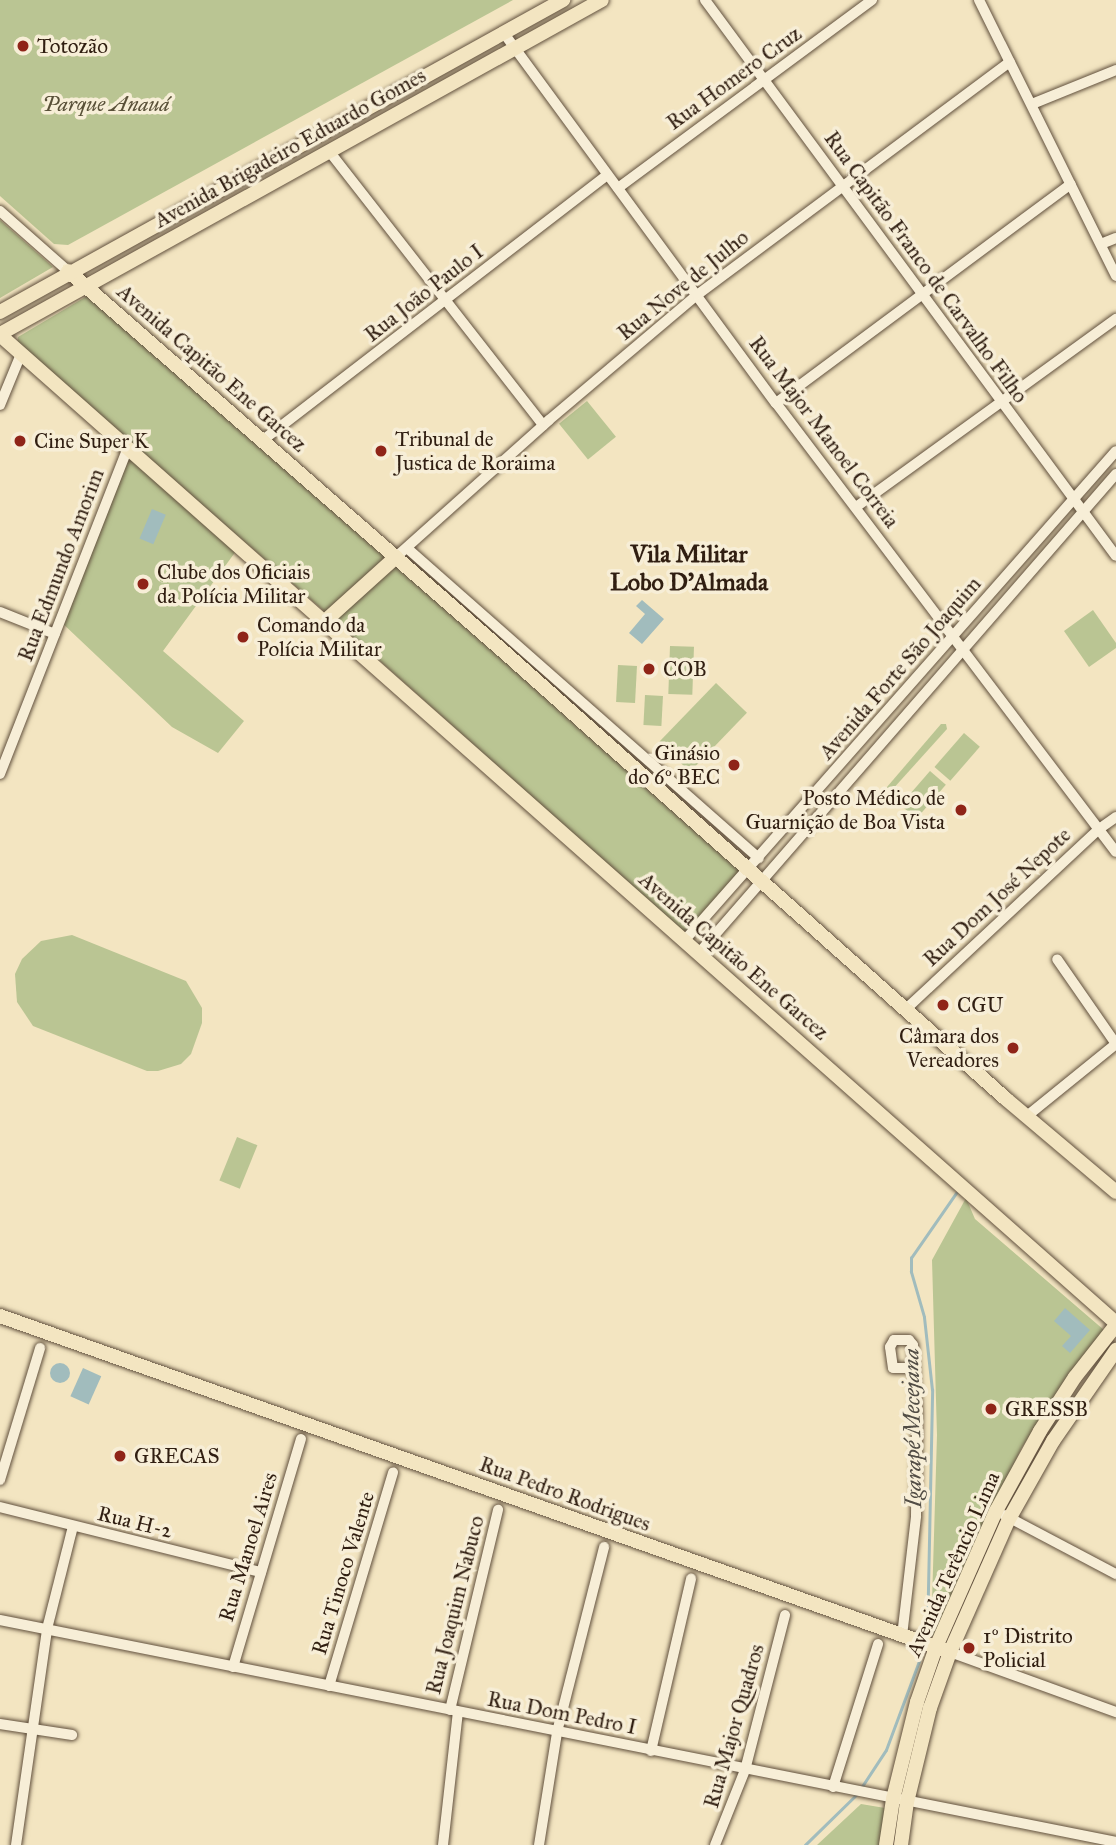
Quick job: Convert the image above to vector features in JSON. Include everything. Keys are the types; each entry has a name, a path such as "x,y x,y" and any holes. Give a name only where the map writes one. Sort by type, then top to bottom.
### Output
{"main road":[{"name":"Avenida Brigadeiro Eduardo Gomes","path":"0,312 68,271 563,0"},
{"name":"Avenida Brigadeiro Eduardo Gomes","path":"0,334 602,0"},
{"name":"Avenida Capitão Ene Garcez","path":"68,271 263,440 401,553 755,863 761,881 1116,1192"},
{"name":"Avenida Capitão Ene Garcez","path":"0,334 1116,1324"},
{"path":"324,622 401,553"},
{"name":"Rua Pedro Rodrigues","path":"0,1316 940,1648"},
{"name":"Avenida Terêncio Lima","path":"886,1845 930,1708 940,1648 996,1511 1047,1420 1116,1324"},
{"name":"Avenida Terêncio Lima","path":"940,1648 1053,1441 1116,1350"},
{"name":"Avenida Terêncio Lima","path":"900,1800 901,1845"}],"street":[{"name":"Rua Capitão Franco de Carvalho Filho","path":"705,0 1116,556"},
{"name":"Rua Homero Cruz","path":"618,188 872,0"},
{"path":"979,0 1116,276"},
{"name":"Rua Major Manoel Correia","path":"503,33 776,403 1116,852"},
{"name":"Rua Nove de Julho","path":"401,553 543,425 697,295 1010,62"},
{"path":"1032,104 1116,70"},
{"path":"329,151 543,425"},
{"name":"Rua João Paulo I","path":"263,440 607,175"},
{"path":"776,403 1071,184"},
{"name":"Avenida Capitão Ene Garcez","path":"0,211 68,271"},
{"path":"1101,244 1116,238"},
{"path":"856,507 1116,319"},
{"path":"0,405 21,354"},
{"name":"Rua Edmundo Amorim","path":"0,774 128,448"},
{"name":"Avenida Forte São Joaquim","path":"684,941 1116,451"},
{"name":"Avenida Forte São Joaquim","path":"699,953 1116,474"},
{"path":"0,612 55,634"},
{"path":"868,734 880,744"},
{"name":"Rua Dom José Nepote","path":"906,1009 1099,829 1116,817"},
{"path":"777,838 789,849"},
{"path":"1027,1116 1116,1044 1057,958"},
{"path":"0,1480 40,1348"},
{"path":"905,1637 916,1516 918,1424 913,1368"},
{"name":"Rua Manoel Aires","path":"233,1667 301,1439"},
{"name":"Rua Tinoco Valente","path":"329,1686 393,1472"},
{"name":"Rua H-2","path":"0,1507 261,1572"},
{"name":"Rua Joaquim Nabuco","path":"443,1845 454,1711 498,1510"},
{"path":"996,1511 1116,1574"},
{"path":"16,1845 47,1629 73,1526"},
{"path":"538,1845 557,1732 604,1547"},
{"path":"651,1751 691,1579"},
{"name":"Rua Major Quadros","path":"715,1845 745,1770 785,1615"},
{"name":"Rua Dom Pedro I","path":"0,1620 1116,1842"},
{"path":"838,1788 878,1644"},
{"name":"Rua Pedro Rodrigues","path":"940,1648 1116,1712"},
{"path":"0,1724 72,1735"}],"green space":[{"name":"Parque Anauá","path":"0,0 513,0 68,245 54,244 0,196"},
{"path":"0,220 53,267 0,298"},
{"path":"87,296 750,869 684,941 511,778 17,344 18,337"},
{"path":"587,401 616,437 588,459 559,424"},
{"name":"Clube dos Oficiais da Polícia Militar","path":"128,448 239,547 163,651 244,721 218,753 172,727 60,621"},
{"path":"1093,610 1116,643 1116,648 1089,667 1064,631"},
{"path":"670,646 694,647 692,695 668,694"},
{"path":"618,665 637,666 635,703 616,702"},
{"path":"716,683 747,713 690,772 659,742"},
{"path":"645,695 663,696 661,726 643,725"},
{"path":"941,724 946,724 947,729 892,790 888,790 887,787"},
{"path":"964,733 980,747 950,781 934,767"},
{"path":"930,771 946,785 916,819 900,805"},
{"path":"72,935 186,981 202,1008 202,1023 191,1054 181,1064 158,1071 147,1071 33,1026 17,1002 15,974 22,959 41,941"},
{"path":"237,1137 257,1145 240,1189 219,1181"},
{"name":"GRESSB","path":"966,1198 975,1219 1104,1330 1056,1394 1021,1449 934,1636 931,1635 937,1435 932,1260"},
{"path":"861,1804 885,1808 880,1845 817,1845"}],"water":[{"path":"152,509 166,515 153,544 139,538"},
{"path":"642,600 664,619 642,644 629,633 645,614 636,606"},
{"path":"1065,1308 1090,1330 1070,1353 1062,1346 1071,1336 1054,1321"},
{"path":"56,1363 64,1363 70,1373 64,1383 56,1383 50,1377 50,1369"},
{"path":"83,1368 101,1376 89,1404 70,1396"}],"waterway":[{"name":"Igarapé Mecejana","path":"927,1637 932,1390 924,1317 911,1272 911,1258 956,1193"},
{"name":"Igarapé Mecejana","path":"861,1788 886,1750 922,1653"},
{"name":"Igarapé Mecejana","path":"805,1845 857,1794"}],"place":[{"name":"Totozão","path":"23,46"},
{"name":"Cine Super K","path":"20,441"},
{"name":"Tribunal de Justica de Roraima","path":"381,451"},
{"name":"Clube dos Oficiais da Polícia Militar","path":"143,584"},
{"name":"Comando da Polícia Militar","path":"243,637"},
{"name":"COB","path":"649,669"},
{"name":"Ginásio do 6º BEC","path":"734,765"},
{"name":"Posto Médico de Guarnição de Boa Vista","path":"961,810"},
{"name":"CGU","path":"943,1005"},
{"name":"Câmara dos Vereadores","path":"1013,1048"},
{"name":"GRESSB","path":"991,1409"},
{"name":"GRECAS","path":"120,1456"},
{"name":"1º Distrito Policial","path":"969,1648"}],"district":[{"name":"Vila Militar Lobo D'Almada","path":"689,569"}]}
